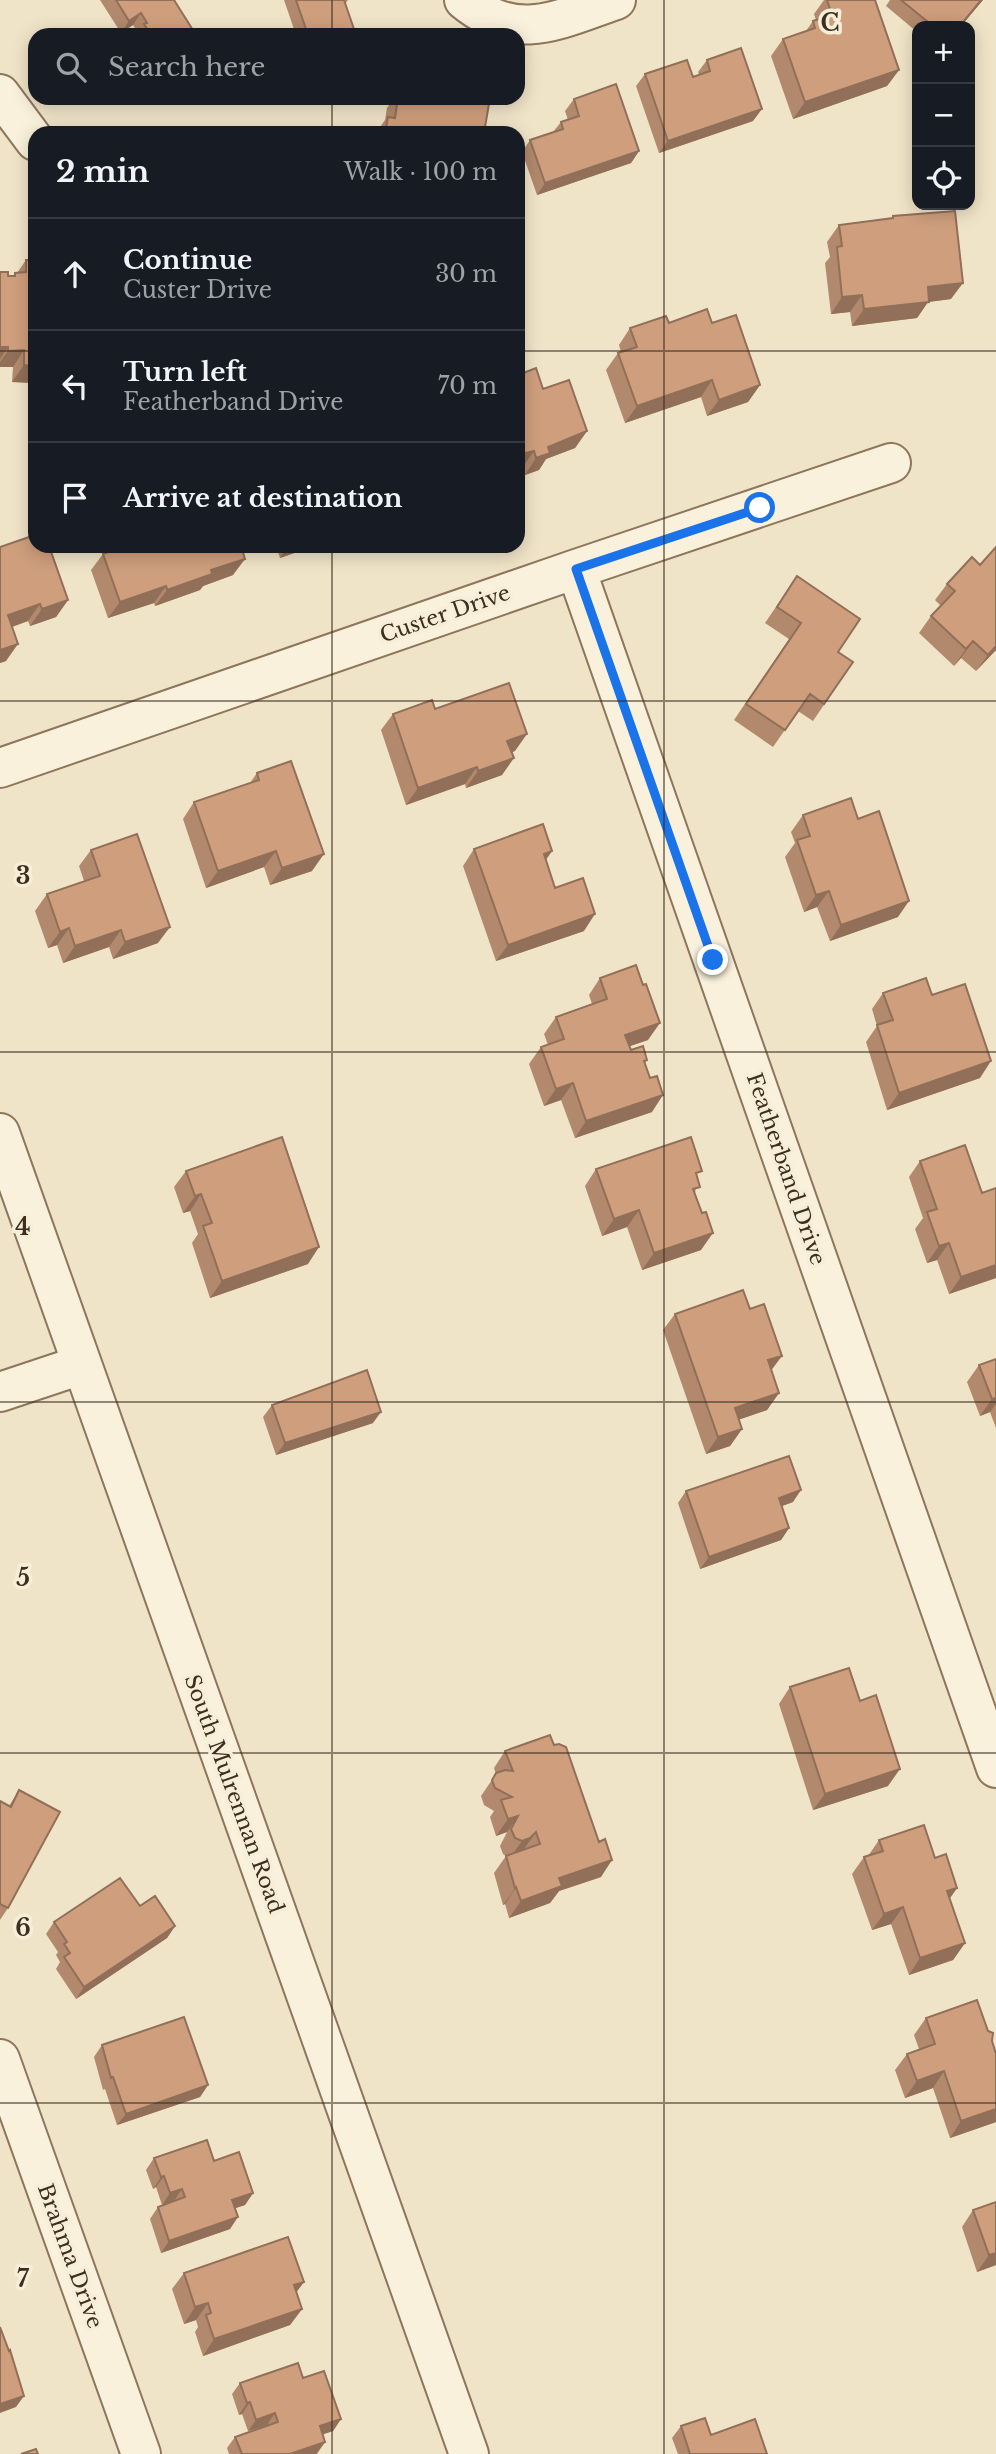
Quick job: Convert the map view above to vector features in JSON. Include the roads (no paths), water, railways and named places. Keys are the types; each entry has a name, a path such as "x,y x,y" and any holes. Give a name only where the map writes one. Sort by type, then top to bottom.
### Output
{"street":[{"path":"464,0 475,9 517,25 540,25 616,0"},
{"path":"0,94 28,132"},
{"name":"Custer Drive","path":"0,768 891,463"},
{"name":"Featherband Drive","path":"576,569 996,1768"},
{"name":"South Mulrennan Road","path":"0,1133 468,2454"},
{"path":"0,1392 81,1365"},
{"name":"Brahma Drive","path":"0,2059 141,2454"}]}
